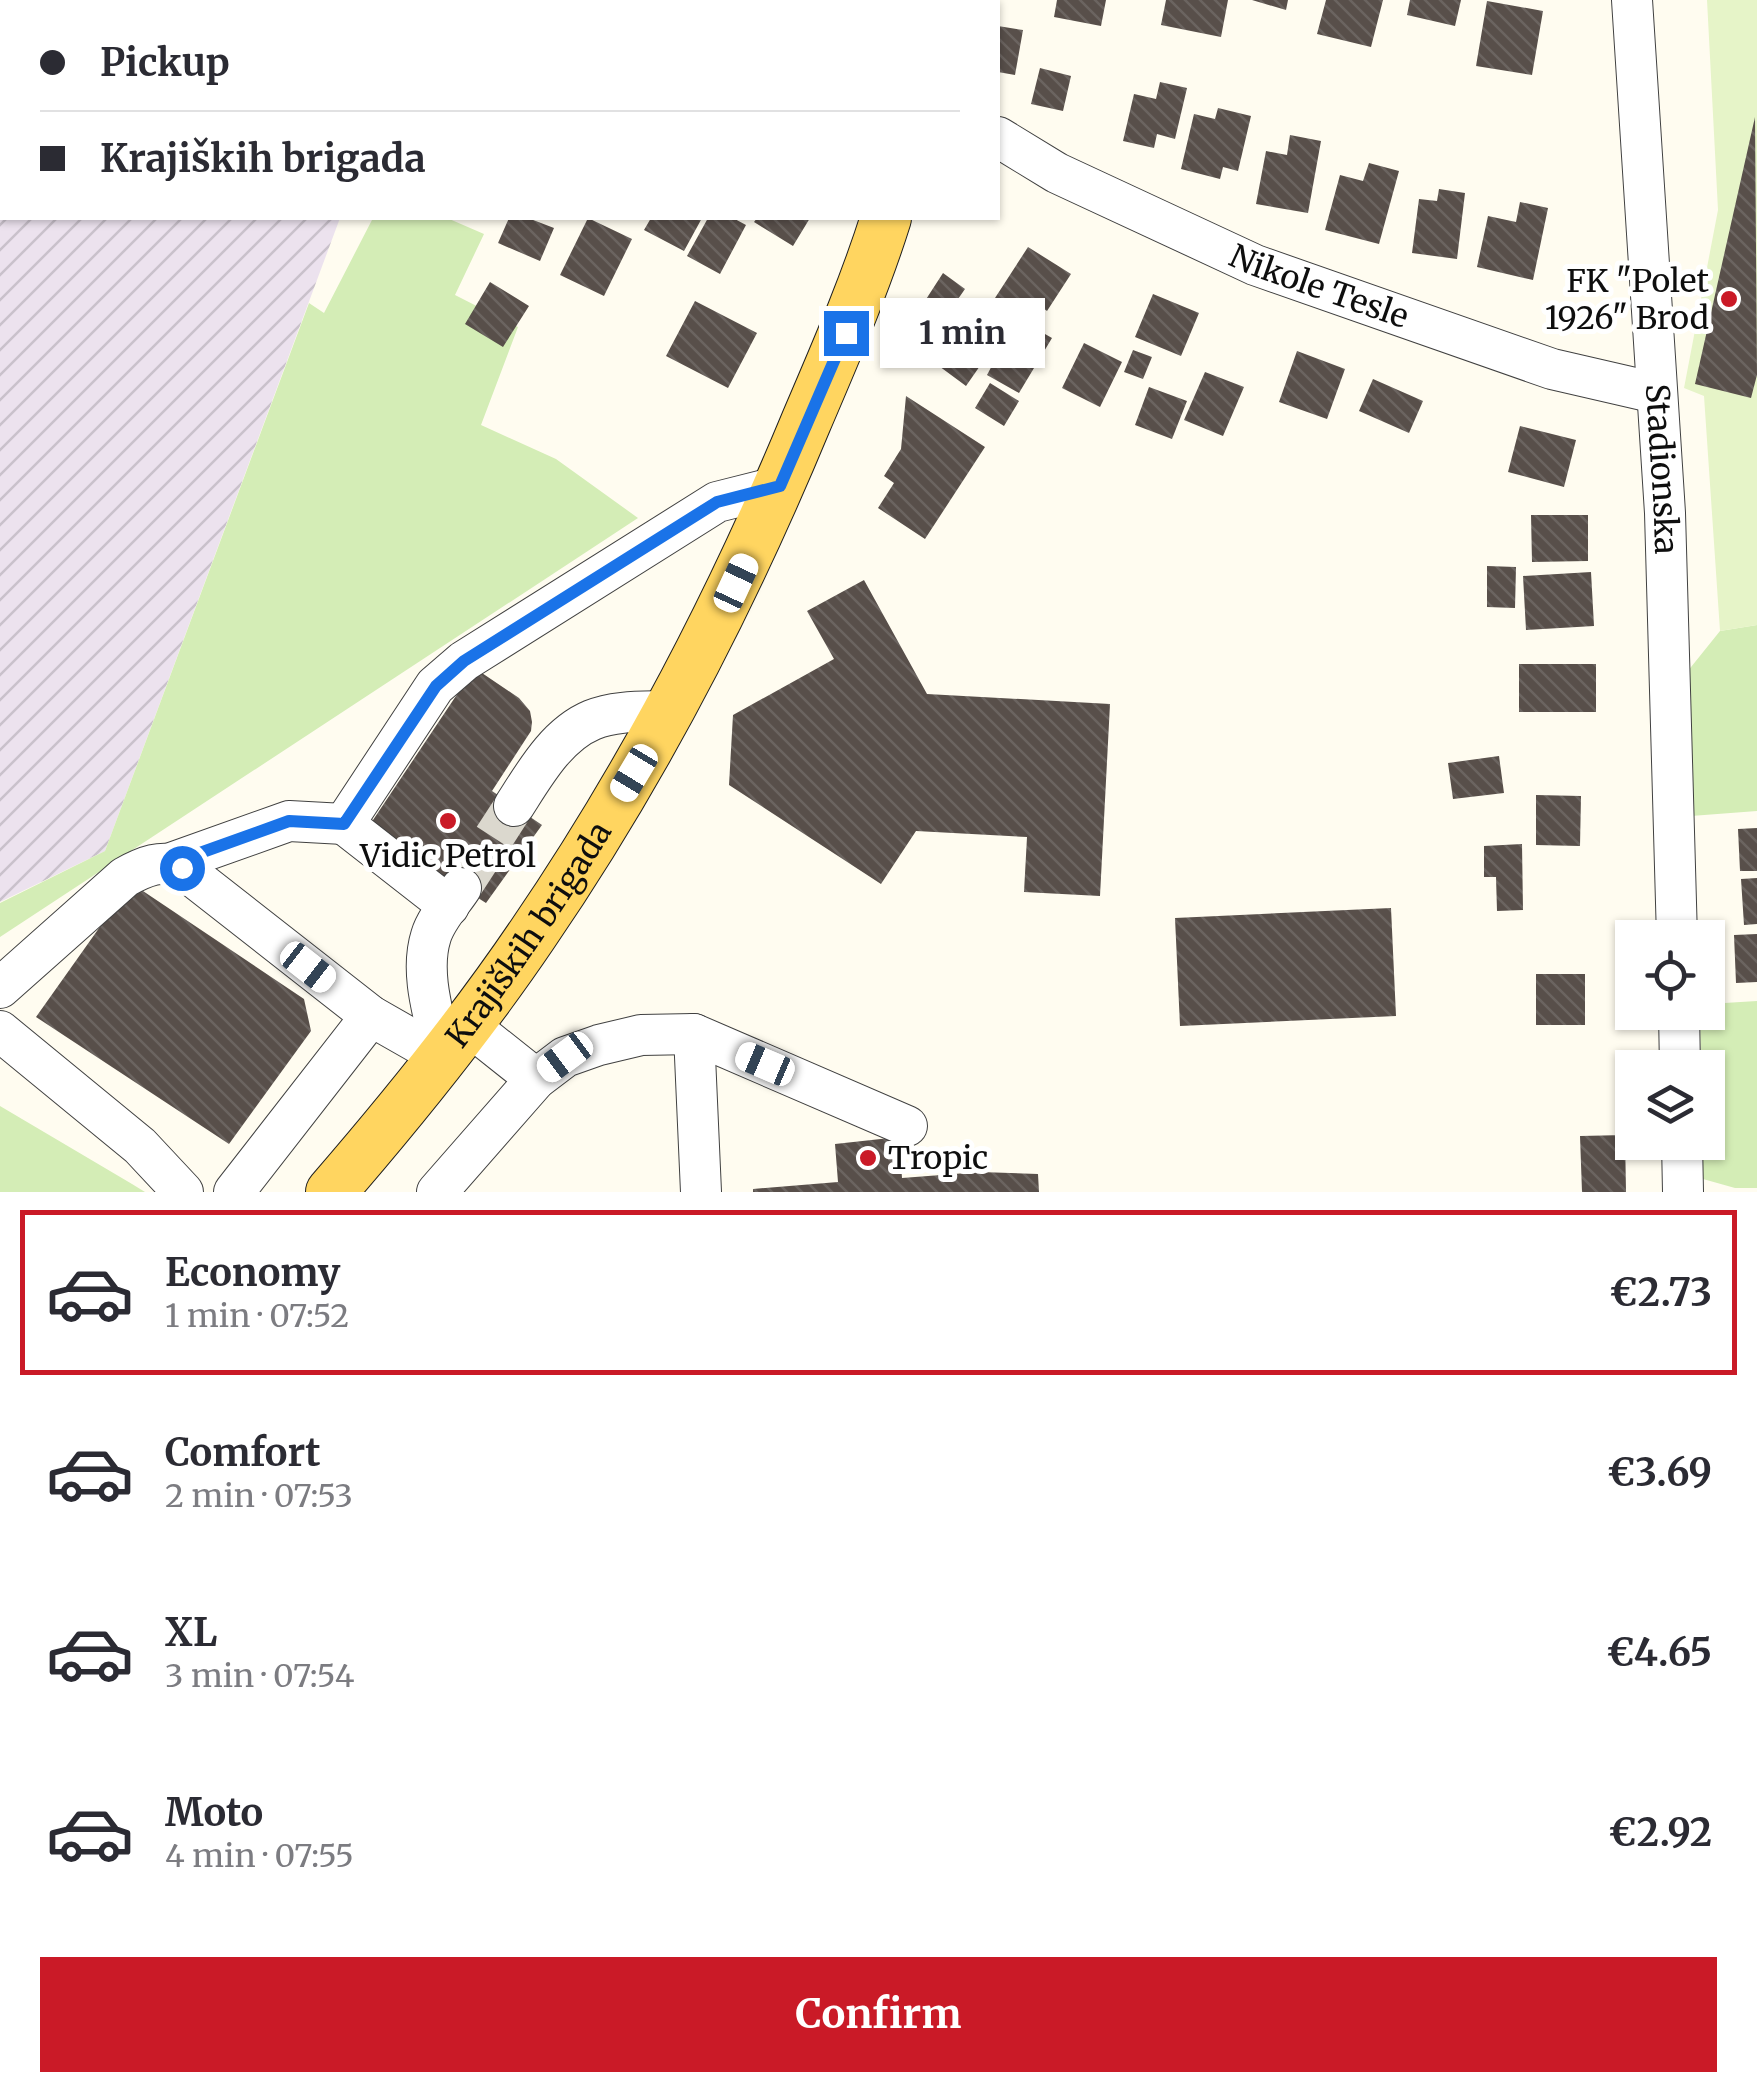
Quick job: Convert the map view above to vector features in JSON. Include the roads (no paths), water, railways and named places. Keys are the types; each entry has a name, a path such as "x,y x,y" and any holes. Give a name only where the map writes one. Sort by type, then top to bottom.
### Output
{"main road":[{"name":"Krajiških brigada","path":"332,1192 455,1040 530,939 670,711 736,583 780,486 846,333 885,220"}],"street":[{"name":"Stadionska","path":"1632,0 1665,513 1676,920"},
{"name":"Nikole Tesle","path":"1000,139 1057,173 1255,265 1552,369 1656,392"},
{"path":"344,824 436,686 464,661 717,502 780,486"},
{"path":"514,806 542,762 567,736 592,720 622,713 670,711"},
{"path":"0,988 125,877 143,867 172,863 289,821 344,824 455,897 432,932 426,956 428,985 455,1040"},
{"path":"172,863 371,1016 455,1040 536,1079"},
{"path":"234,1192 371,1016"},
{"path":"0,1031 140,1146 184,1192"},
{"path":"694,1034 701,1192"},
{"path":"437,1192 536,1079 565,1057 641,1035 694,1034 907,1126"},
{"path":"1682,1160 1683,1192"}],"tunnel":[{"path":"461,888 514,806"}],"place":[{"name":"FK \"Polet 1926\" Brod","path":"1729,299"},
{"name":"Vidic Petrol","path":"448,821"},
{"name":"Tropic","path":"868,1158"}]}
